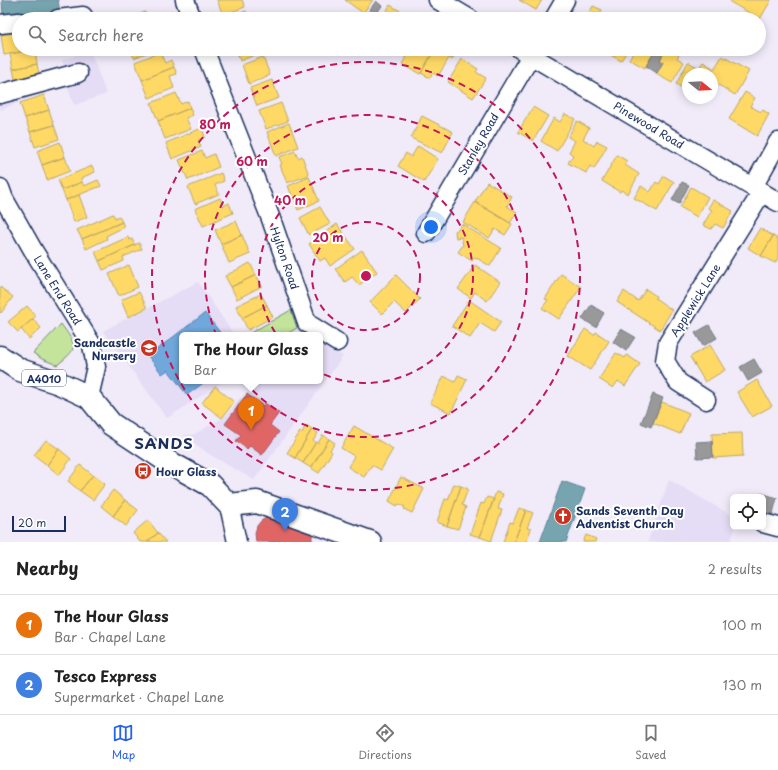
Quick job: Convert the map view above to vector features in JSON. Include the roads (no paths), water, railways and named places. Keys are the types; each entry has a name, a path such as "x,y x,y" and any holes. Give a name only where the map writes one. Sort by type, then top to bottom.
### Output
{"highway":[{"name":"A4010","path":"0,357 20,370 59,383 89,397 111,424 167,461 210,485 229,505"},
{"path":"229,505 257,502 370,542"}],"street":[{"path":"185,0 189,12"},
{"path":"438,0 458,12"},
{"path":"558,12 566,0"},
{"path":"0,24 12,23"},
{"name":"Hylton Road","path":"207,56 271,219 307,323 321,332"},
{"name":"Stanley Road","path":"426,233 525,56"},
{"name":"Pinewood Road","path":"536,56 778,202"},
{"path":"0,94 78,73"},
{"name":"Applewick Lane","path":"706,400 678,382 665,361 668,343 758,190 778,142"},
{"name":"Lane End Road","path":"0,188 4,199 33,250 92,345 96,367 89,397"},
{"name":"Hylton Road","path":"323,333 337,342"},
{"path":"229,505 237,542"},
{"path":"766,524 778,527"}],"place":[{"name":"Sandcastle Nursery","path":"149,348"},
{"name":"The Hour Glass","path":"251,430"},
{"name":"Hour Glass","path":"143,471"},
{"name":"Sands Seventh Day Adventist Church","path":"563,516"},
{"name":"Tesco Express","path":"285,531"}],"district":[{"name":"SANDS","path":"164,442"}]}
